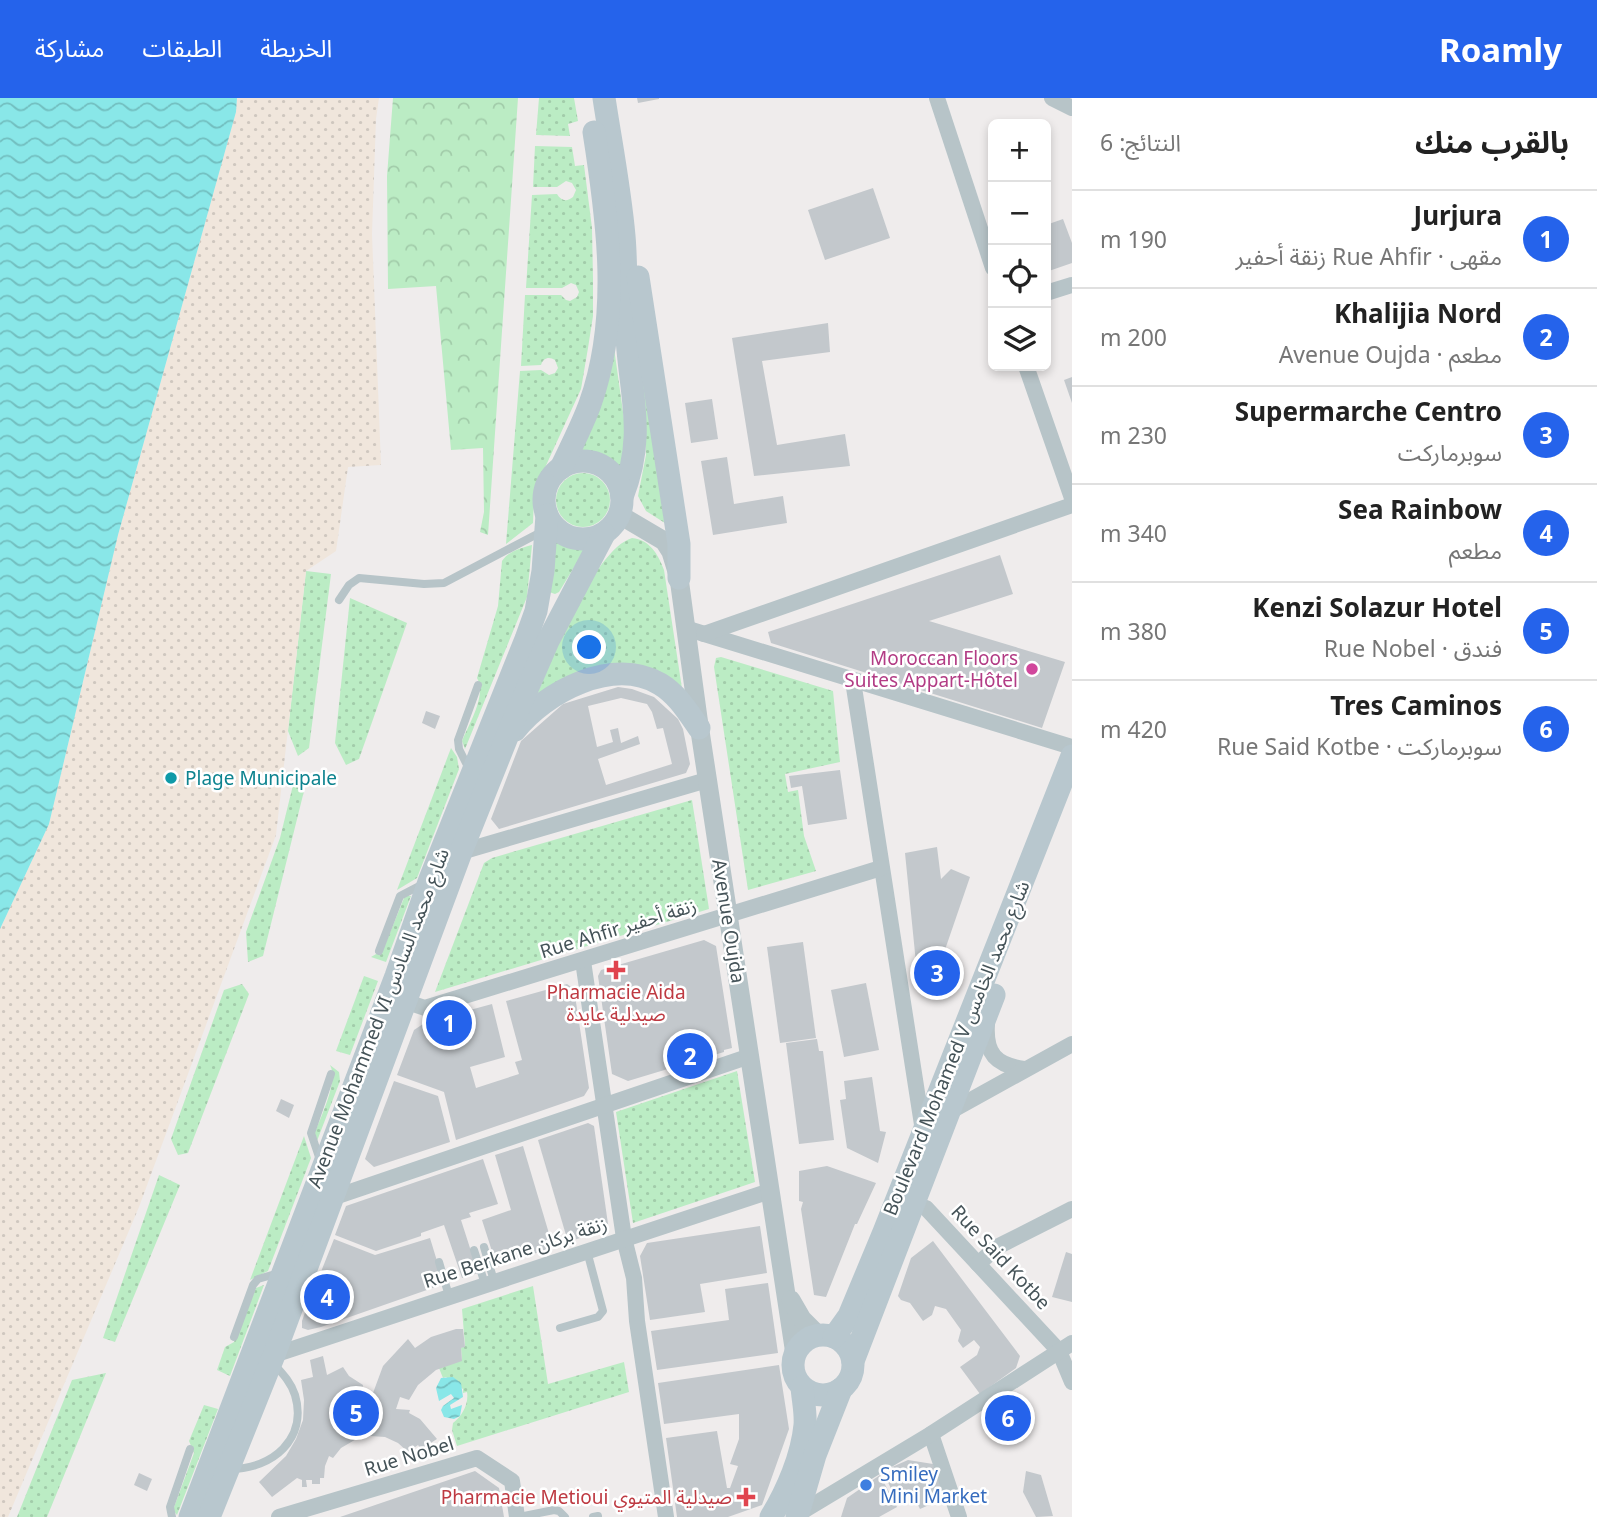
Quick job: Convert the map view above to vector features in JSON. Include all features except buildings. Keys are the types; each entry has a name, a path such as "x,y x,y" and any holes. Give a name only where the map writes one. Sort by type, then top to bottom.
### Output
{"main road":[{"path":"561,468 591,403 600,366 608,304 610,265 607,229 588,98"},
{"path":"604,98 636,267 677,531 679,578"},
{"path":"621,196 625,240 627,338 637,431 631,475 621,506 604,534 593,539 580,540 568,537 546,522 545,492 554,474 573,462 600,464 611,472 619,484 621,506"},
{"name":"Avenue Mohammed VI شارع محمد السادس","path":"190,1517 396,976 429,881 536,611 543,571 546,522"},
{"name":"Avenue Mohammed VI شارع محمد السادس","path":"209,1517 273,1358 461,852 548,641 604,534"},
{"path":"505,744 521,723 551,696 566,688 620,673 643,676 661,684 682,703 699,728"},
{"name":"Boulevard Mohamed V شارع محمد الخامس","path":"826,1336 849,1316 1072,756"},
{"name":"Boulevard Mohamed V شارع محمد الخامس","path":"853,1361 1072,797"},
{"path":"771,1517 785,1491 803,1437 805,1422 802,1387 793,1368 795,1354 804,1342 826,1336 849,1351 853,1361 851,1376 841,1389 815,1455 797,1516"},
{"path":"802,1387 825,1395 841,1389"}],"street":[{"path":"937,98 988,253"},
{"path":"1052,98 1072,108"},
{"path":"1051,291 1072,285"},
{"path":"1029,371 1072,498"},
{"path":"694,631 1072,505"},
{"name":"Avenue Oujda","path":"621,506 664,541 671,552 694,631 699,728 795,1354"},
{"path":"694,631 1072,747"},
{"path":"853,681 923,1131"},
{"path":"461,852 707,779"},
{"name":"Rue Ahfir زنقة أحفير","path":"407,1002 425,1008 881,868"},
{"path":"583,961 624,1238 634,1278 637,1321 666,1517"},
{"path":"987,1012 988,1045 992,1055 1007,1066 1024,1069"},
{"path":"951,1111 1072,1044"},
{"path":"332,1198 750,1056"},
{"name":"Rue Berkane زنقة بركان","path":"273,1358 449,1296 770,1191"},
{"name":"Rue Said Kotbe","path":"914,1204 926,1208 978,1264 1066,1347 1072,1382"},
{"path":"978,1264 997,1247 1072,1209"},
{"path":"785,1286 798,1313 826,1336"},
{"path":"797,1516 1066,1347"},
{"path":"931,1434 960,1517"},
{"name":"Rue Nobel","path":"279,1517 477,1458 512,1481 518,1517"}],"lane":[{"path":"339,600 349,585 359,578 424,584 444,583 546,522"},
{"path":"472,775 458,749 458,740 478,685"},
{"path":"379,951 400,895 429,881"},
{"path":"322,1165 314,1149 311,1133 331,1074"},
{"path":"484,1247 490,1283"},
{"path":"474,1250 490,1283"},
{"path":"560,1328 598,1317 603,1311 587,1251"},
{"path":"439,1262 449,1296"},
{"path":"234,1336 253,1285 258,1279 282,1272"},
{"path":"228,1469 251,1468 269,1462 284,1449 294,1432 298,1413 295,1394 273,1358"},
{"path":"172,1517 170,1507 190,1449"},
{"path":"518,1517 554,1510 565,1517"}],"green space":[{"path":"393,98 518,98 488,535 480,532 484,512 483,448 451,450 436,286 388,289 387,176"},
{"path":"539,98 574,98 578,121 568,124 570,136 536,135"},
{"path":"535,146 572,147 575,166 584,165 592,228 593,316 581,389 538,483 534,497 533,523 506,544 520,371 541,370 549,375 555,373 558,368 555,360 548,358 541,365 521,366 525,295 561,295 570,301 577,297 579,292 576,285 571,283 562,288 526,288 532,195 557,194 566,200 573,197 576,190 572,183 566,181 557,187 533,187"},
{"path":"639,329 668,525 646,511 638,496 646,455"},
{"path":"614,348 624,419 621,472 598,456 575,454"},
{"path":"583,473 602,481 610,500 602,519 583,527 564,519 556,500 564,481"},
{"path":"554,535 570,544 587,546 559,592 555,594 549,592"},
{"path":"632,538 644,542 652,549 664,570 683,695 656,675 535,700 562,635 588,585 617,547"},
{"path":"532,545 527,597 465,749 462,741 478,701 480,685 477,678 498,606 502,561 512,552"},
{"path":"306,571 331,574 309,748 298,756 288,731"},
{"path":"350,598 407,623 359,759 346,765 335,743"},
{"path":"721,657 833,691 840,762 785,774 788,792 798,790 804,836 816,871 748,890 714,667 716,658"},
{"path":"451,748 457,757 459,769 417,878 397,890"},
{"path":"295,777 304,791 263,956 248,962 246,932 280,838"},
{"path":"692,800 709,909 435,992 484,863 492,858"},
{"path":"407,896 411,896 386,962 371,957 383,950"},
{"path":"364,976 378,981 350,1055 336,1051"},
{"path":"242,984 249,994 188,1153 178,1155 171,1139 224,990"},
{"path":"330,1065 339,1072 340,1081 317,1141 314,1135 328,1100 332,1080"},
{"path":"737,1071 755,1182 633,1223 616,1112"},
{"path":"304,1136 311,1158 268,1271 250,1280"},
{"path":"159,1175 180,1185 115,1342 103,1338"},
{"path":"264,1285 230,1376 217,1370 225,1347 234,1342 256,1288"},
{"path":"533,1286 548,1384 624,1362 629,1392 457,1446 452,1430 453,1423 464,1409 467,1392 463,1393 463,1389 446,1377 443,1378 439,1368 462,1360 461,1348 465,1346 462,1309"},
{"path":"106,1373 47,1517 17,1517 72,1380"},
{"path":"204,1405 218,1409 177,1515 173,1510 194,1453 189,1441"}],"sand":[{"name":"Plage Municipale","path":"237,98 379,98 372,234 381,465 348,467 336,551 306,571 276,835 139,1207 8,1517 0,1517 0,929 49,824 118,535 236,112"}],"water":[{"path":"0,98 237,98 236,112 118,535 49,824 0,929"},
{"path":"453,1377 461,1383 463,1397 450,1405 451,1409 462,1405 460,1416 454,1419 444,1417 441,1410 454,1398 451,1394 439,1401 436,1388 441,1378"}],"place":[{"name":"Moroccan Floors Suites Appart-Hôtel","path":"1032,669"},
{"name":"Plage Municipale","path":"171,778"},
{"name":"Pharmacie Aida صيدلية عايدة","path":"616,970"},
{"name":"Supermarche Centro","path":"937,973"},
{"name":"Jurjura","path":"449,1023"},
{"name":"Khalijia Nord","path":"690,1056"},
{"name":"Sea Rainbow","path":"327,1297"},
{"name":"Kenzi Solazur Hotel","path":"356,1413"},
{"name":"Tres Caminos","path":"1008,1418"},
{"name":"Smiley Mini Market","path":"866,1485"},
{"name":"Pharmacie Metioui صيدلية المتيوي","path":"746,1497"}]}
